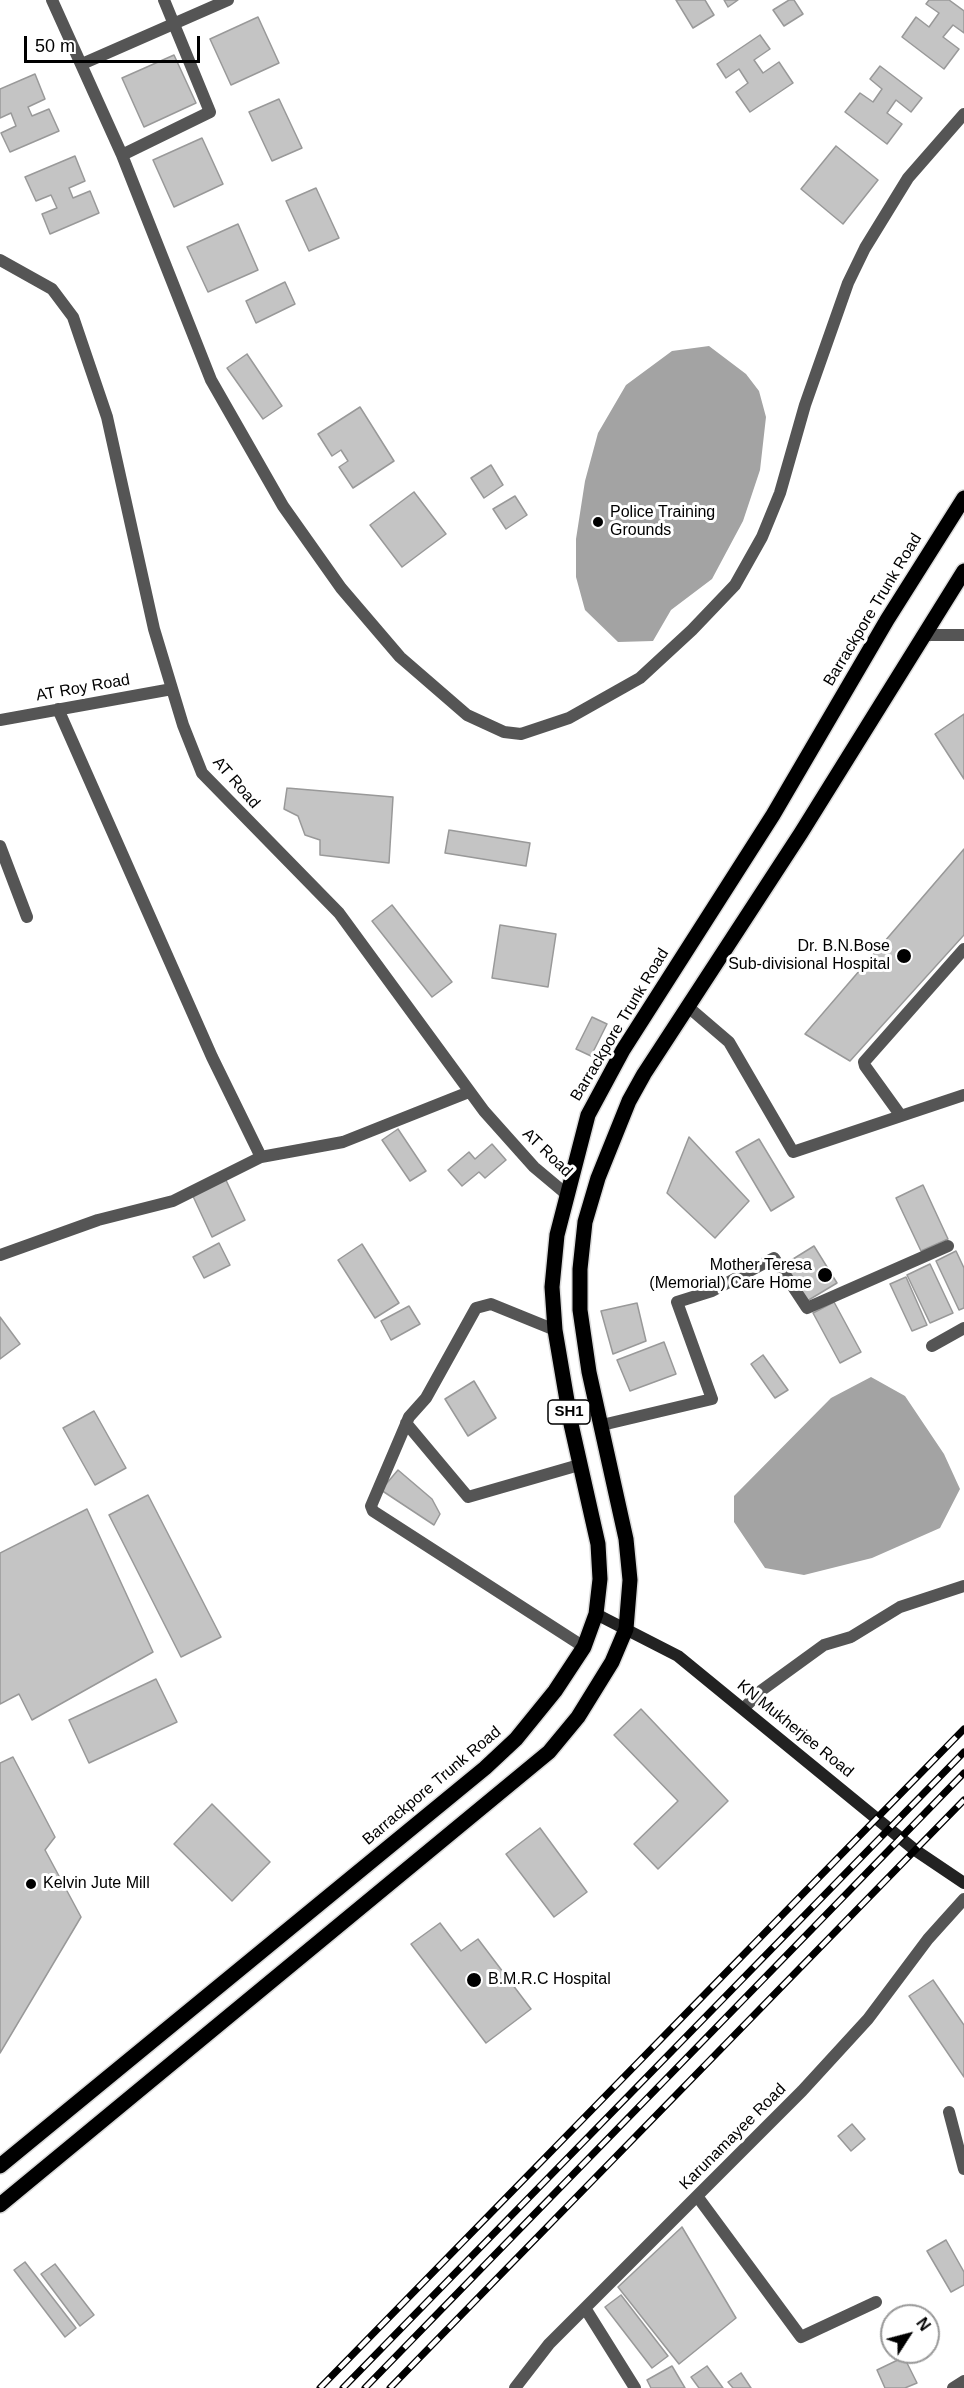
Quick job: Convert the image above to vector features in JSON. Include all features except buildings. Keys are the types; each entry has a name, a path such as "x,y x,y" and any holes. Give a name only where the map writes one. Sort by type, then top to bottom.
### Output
{"main road":[{"name":"Barrackpore Trunk Road","path":"0,2166 493,1761 516,1739 549,1699 584,1647 596,1614 600,1579 598,1544 579,1465 555,1330 554,1260 565,1193 588,1115 623,1050 773,815 887,620 964,498"},
{"name":"SH1","path":"0,2205 549,1752 578,1717 612,1662 626,1629 630,1580 626,1539 589,1372 580,1310 580,1269 585,1222 629,1101 687,1006 801,833 964,571"}],"street":[{"path":"52,0 122,155 211,380 283,506 341,588 409,665 467,715 504,732 521,734 569,718 640,678 692,630 735,585 762,537 780,493 805,405 848,284 865,248 908,178 964,114"},
{"path":"122,155 210,112 164,0"},
{"path":"82,64 228,0"},
{"name":"AT Road","path":"0,260 52,289 74,317 107,417 154,629 183,725 202,773 339,913 469,1092 534,1167 565,1193"},
{"path":"926,635 964,635"},
{"name":"AT Roy Road","path":"0,720 172,689"},
{"path":"58,709 212,1057 261,1157"},
{"path":"0,846 27,916"},
{"path":"901,1116 864,1066 864,1062 964,949"},
{"path":"687,1006 729,1042 793,1152 964,1095"},
{"path":"0,1255 98,1220 173,1201 261,1157 343,1142 469,1092"},
{"path":"602,1425 712,1399 677,1302 712,1291 774,1258 807,1308 948,1246"},
{"path":"555,1330 491,1304 483,1304 476,1308 426,1398 409,1417 371,1506 373,1511 584,1647"},
{"path":"932,1346 964,1328"},
{"path":"406,1424 468,1497 579,1465"},
{"path":"744,1708 762,1690 824,1645 851,1637 900,1607 964,1586"},
{"name":"KN Mukherjee Road","path":"596,1614 678,1656 915,1850 963,1879"},
{"name":"Karunamayee Road","path":"515,2388 549,2344 802,2091 868,2019 928,1940 964,1899"},
{"path":"949,2112 964,2169"},
{"path":"696,2196 801,2337 876,2302"},
{"path":"585,2308 635,2388"},
{"path":"953,2388 964,2381"}],"shaded area":[{"path":"709,346 746,374 759,391 766,417 760,470 743,521 712,579 671,610 653,641 618,642 585,610 576,577 576,539 585,481 598,433 626,385 672,351"},
{"path":"871,1377 905,1396 944,1454 960,1489 940,1528 872,1558 804,1575 765,1568 734,1522 734,1496 831,1398"}],"railway":[{"path":"320,2388 964,1729"},
{"path":"343,2388 964,1752"},
{"path":"365,2388 964,1773"},
{"path":"390,2388 964,1800"}],"place":[{"name":"Police Training Grounds","path":"598,522"},
{"name":"Dr. B.N.Bose Sub-divisional Hospital","path":"904,956"},
{"name":"Mother Teresa (Memorial) Care Home","path":"825,1275"},
{"name":"Kelvin Jute Mill","path":"31,1884"},
{"name":"B.M.R.C Hospital","path":"474,1980"}]}
